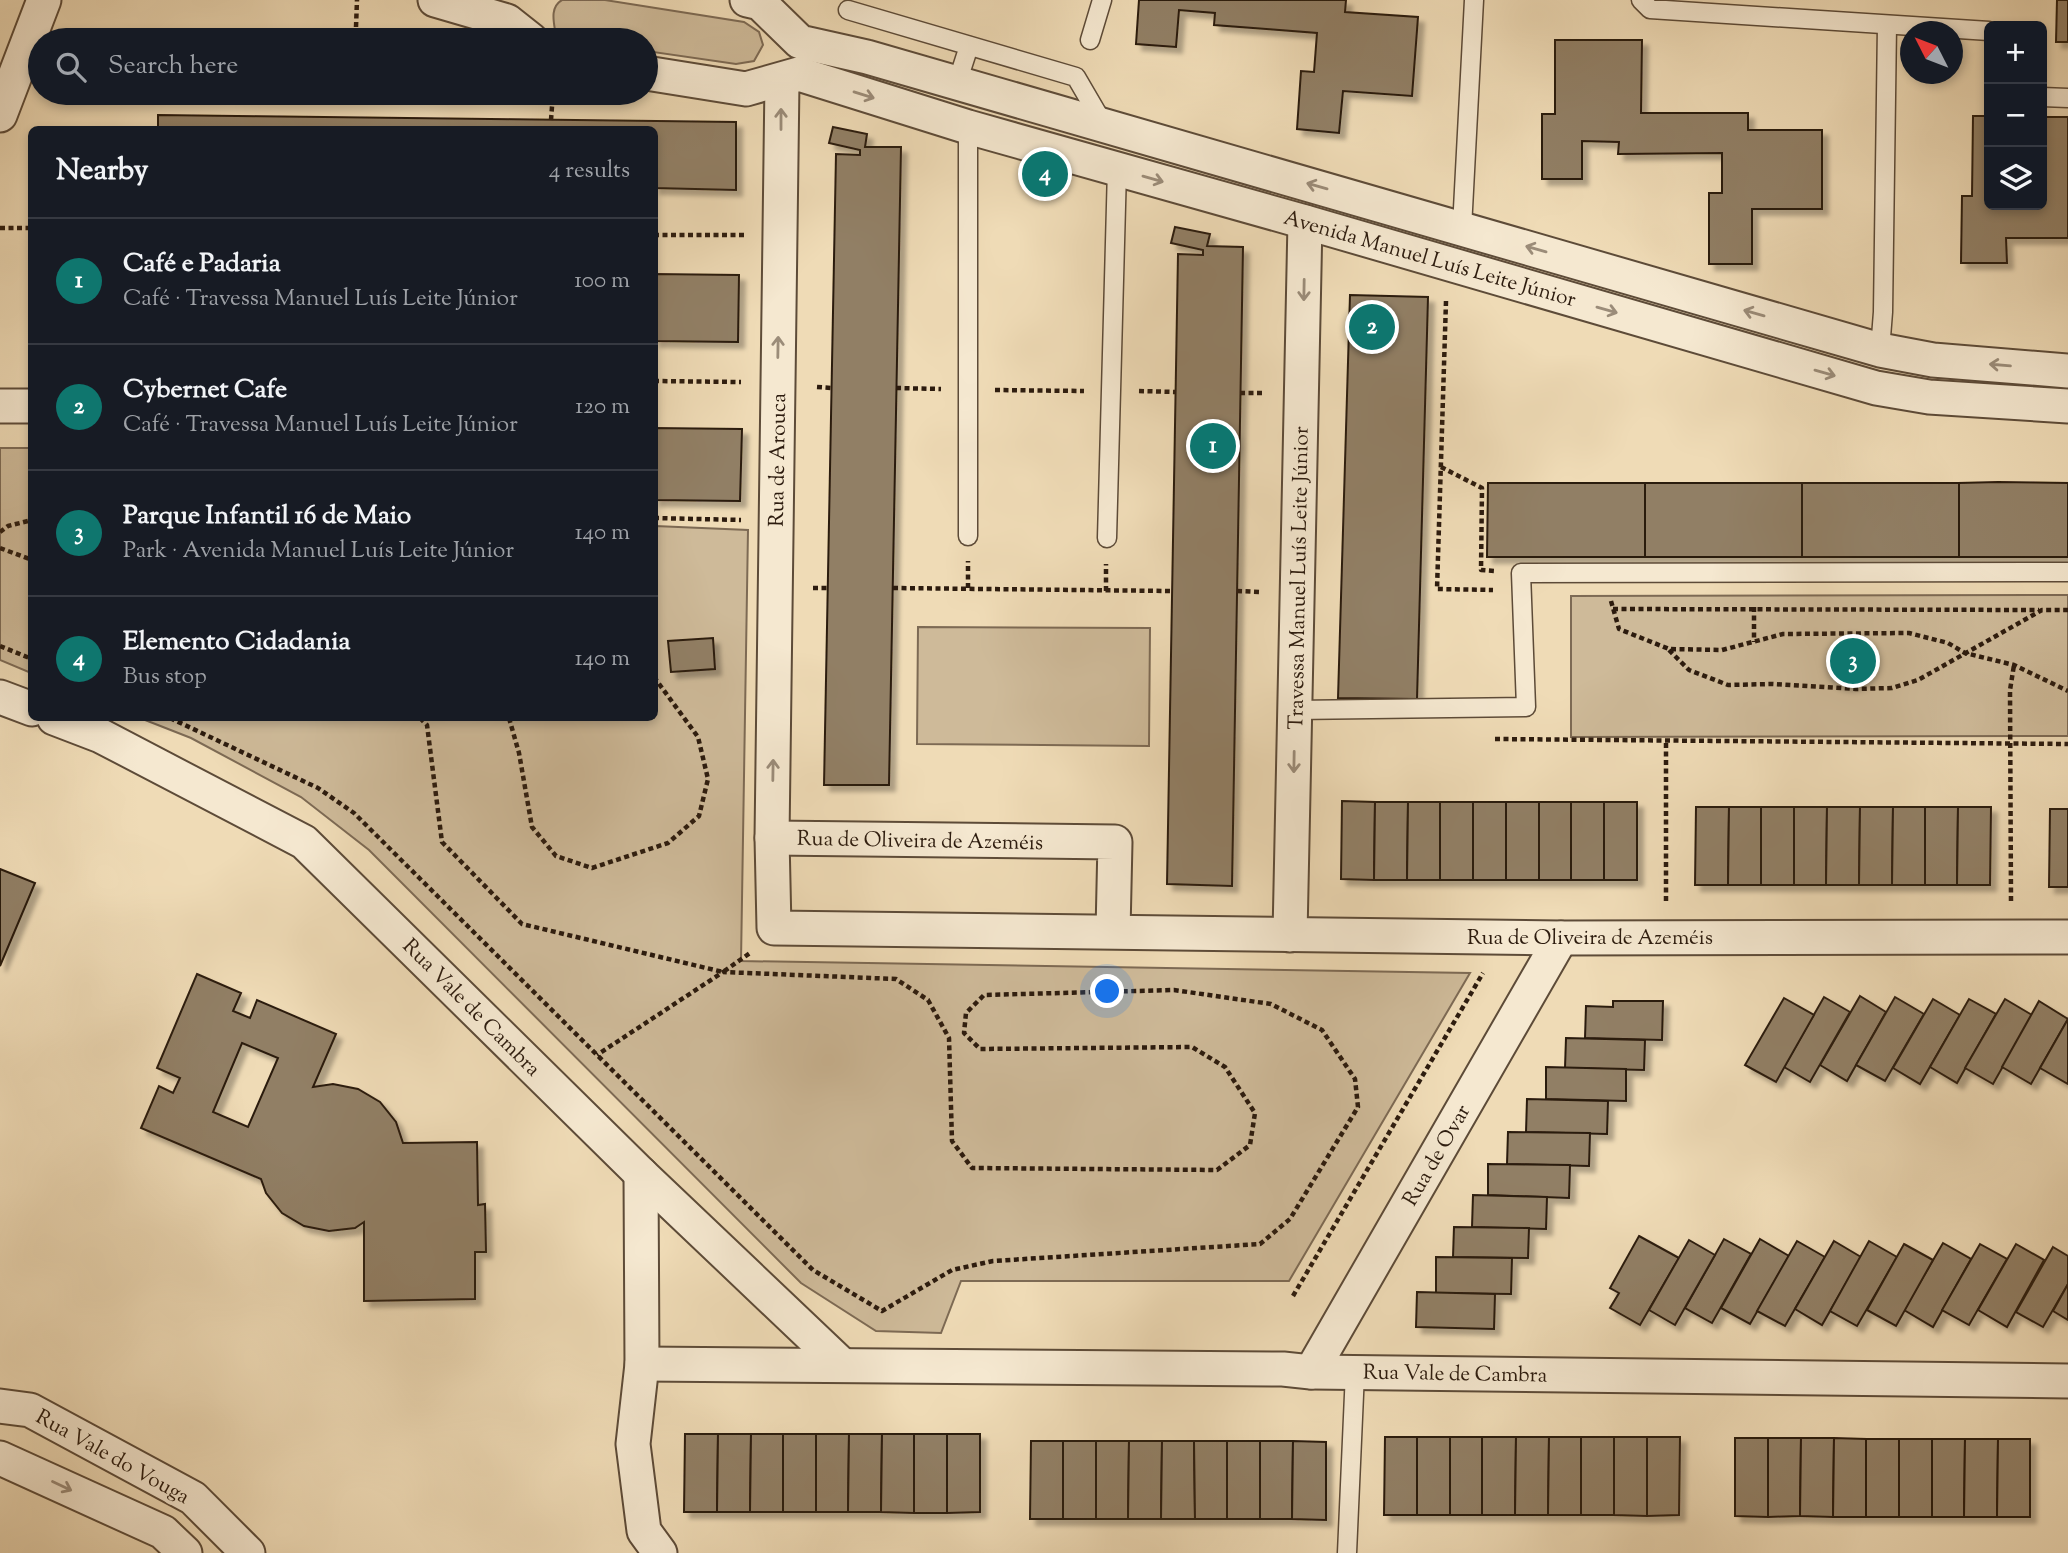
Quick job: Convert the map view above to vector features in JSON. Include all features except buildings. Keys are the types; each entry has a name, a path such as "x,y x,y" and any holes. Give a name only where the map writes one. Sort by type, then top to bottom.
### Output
{"street":[{"path":"38,28 44,0"},
{"path":"435,0 518,20"},
{"name":"Avenida Manuel Luís Leite Júnior","path":"747,0 760,2 794,66 968,127 1876,388 1929,397 2068,406"},
{"name":"Avenida Manuel Luís Leite Júnior","path":"658,74 746,89 838,49 1880,350 1933,360 2068,371"},
{"name":"Rua de Arouca","path":"772,838 794,66"},
{"path":"0,115 27,79"},
{"name":"Travessa Manuel Luís Leite Júnior","path":"1290,935 1306,222"},
{"path":"0,406 28,406"},
{"path":"0,697 28,708"},
{"name":"Rua Vale de Cambra","path":"62,721 102,736 304,842 641,1174 842,1365"},
{"name":"Rua de Oliveira de Azeméis","path":"1113,931 1115,842 772,838 774,928 1561,937 2068,937"},
{"name":"Rua de Ovar","path":"1311,1372 1561,937"},
{"path":"641,1174 642,1364 633,1444 644,1531 660,1553"},
{"name":"Rua Vale de Cambra","path":"642,1364 1283,1369 1311,1372 2068,1381"},
{"name":"Rua Vale do Vouga","path":"0,1406 30,1410 192,1498 248,1553"},
{"name":"Rua Vale do Vouga","path":"0,1458 163,1532 185,1553"}],"lane":[{"path":"1090,40 1102,0"},
{"path":"1462,228 1474,0"},
{"path":"1641,0 1650,9 1984,31"},
{"path":"848,10 1076,77 1104,125"},
{"path":"1880,350 1883,312 1887,25"},
{"path":"957,83 970,46"},
{"path":"2047,97 2068,98"},
{"path":"968,127 968,536"},
{"path":"1107,538 1117,169"},
{"path":"1295,710 1526,707 1521,573 2068,572"},
{"path":"1347,1553 1355,1372"}],"path":[{"path":"356,27 357,0"},
{"path":"551,120 552,105"},
{"path":"0,228 28,228"},
{"path":"658,235 756,236"},
{"path":"1447,296 1437,589 1481,590"},
{"path":"658,381 743,383"},
{"path":"817,387 831,388"},
{"path":"896,388 1176,392"},
{"path":"1240,393 1265,393"},
{"path":"1441,467 1482,488 1481,560"},
{"path":"658,519 754,521"},
{"path":"0,532 8,526 28,521"},
{"path":"0,548 28,558"},
{"path":"1605,573 1619,629 1669,649 1722,650 1783,634 1909,633 1948,643 1965,653 2014,665 2068,691"},
{"path":"1754,573 1754,642"},
{"path":"813,588 828,588"},
{"path":"893,588 1172,592"},
{"path":"1237,592 1263,592"},
{"path":"1613,609 2068,610"},
{"path":"1669,649 1689,670 1728,685 1892,688 1918,680 2042,610"},
{"path":"0,646 28,657"},
{"path":"2011,907 2011,690 2014,665"},
{"path":"510,721 519,753 532,827 556,856 592,868 668,843 699,817 708,779 698,737 658,682"},
{"path":"176,721 318,788 354,813 813,1270 882,1311 952,1270 993,1261 1260,1244 1290,1219 1358,1107 1355,1079 1322,1030 1271,1004 1174,990 984,995 966,1013 964,1032 980,1049 1192,1047 1225,1067 1255,1113 1250,1145 1217,1170 972,1168 952,1141 949,1038 928,1000 896,979 723,972 522,924 442,842 427,725 423,721"},
{"path":"1485,739 2068,744"},
{"path":"1666,741 1666,902"},
{"path":"597,1055 751,953 751,939"},
{"path":"1293,1296 1483,972 1474,964"}],"shaded area":[{"path":"562,0 605,0 744,22 759,32 763,45 754,61 736,64 658,53 658,28 555,28 554,9"},
{"path":"0,448 28,448 28,672 0,660"},
{"path":"658,526 748,530 741,961 1470,973 1289,1281 961,1281 941,1333 876,1331 801,1283 369,850 301,797 191,738 148,721 658,721"},
{"path":"2068,595 2068,736 1571,737 1571,596"},
{"path":"918,627 1150,628 1149,746 917,744"}],"place":[{"name":"Elemento Cidadania","path":"1045,174"},
{"name":"Cybernet Cafe","path":"1372,327"},
{"name":"Café e Padaria","path":"1213,446"},
{"name":"Parque Infantil 16 de Maio","path":"1853,661"}]}
